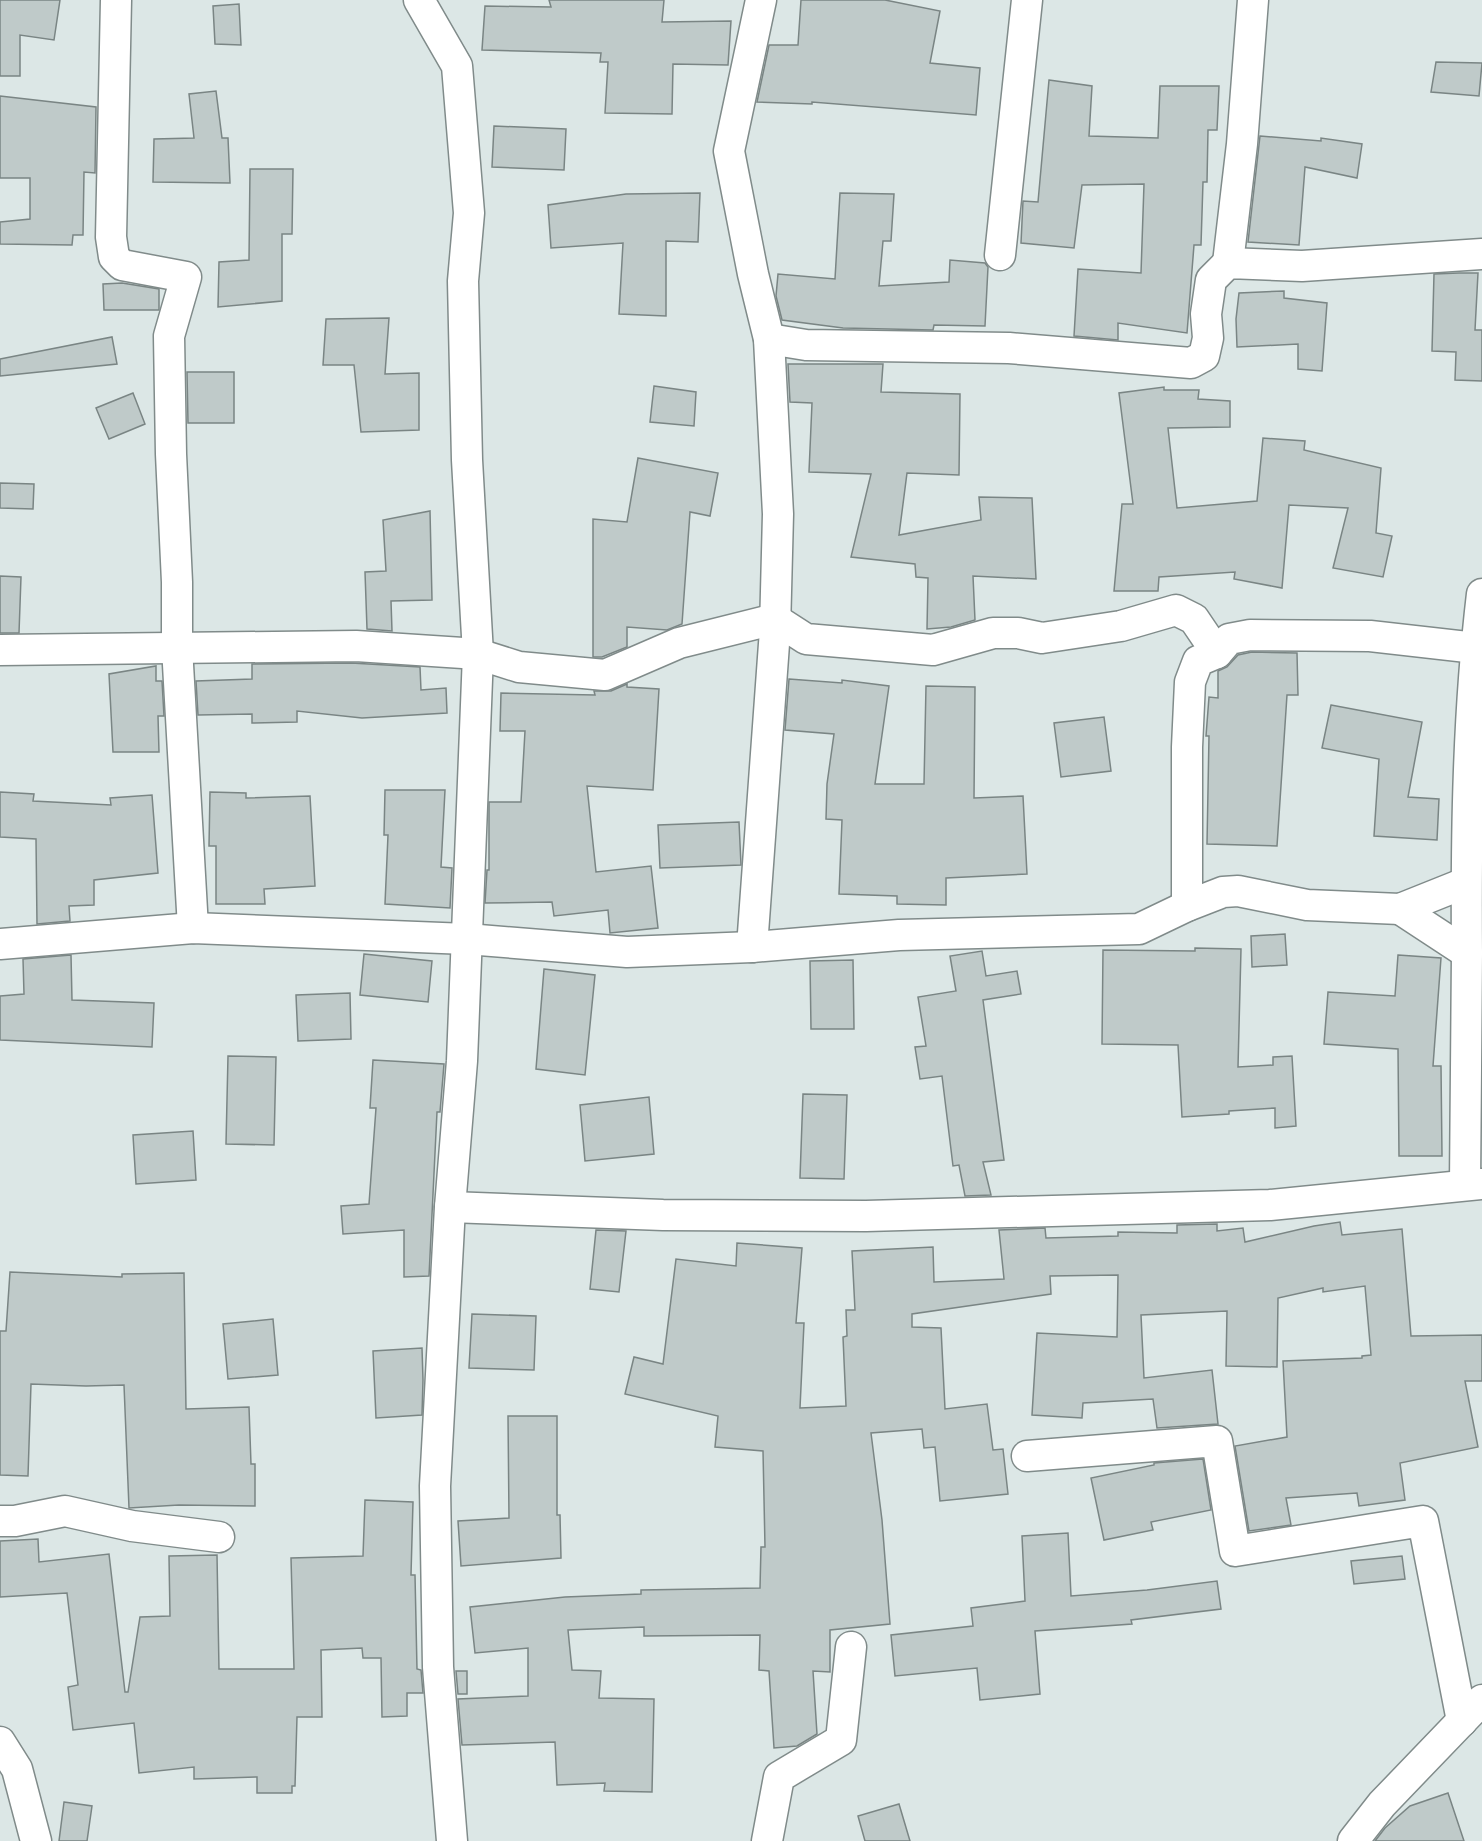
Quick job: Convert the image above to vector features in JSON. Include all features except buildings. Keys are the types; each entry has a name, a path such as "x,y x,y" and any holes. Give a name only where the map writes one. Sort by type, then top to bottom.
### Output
{"street":[{"path":"116,0 111,237 114,257 122,264 186,277 169,336 170,430 177,582 177,647 193,928"},
{"path":"419,0 457,66 466,161 469,213 463,281 466,460 478,654 462,1061 450,1207 435,1486 438,1667 452,1841"},
{"path":"752,947 775,619 778,514 769,339 753,274 729,151 761,0"},
{"path":"1000,255 1027,0"},
{"path":"769,339 806,345 1009,348 1191,363 1204,356 1208,338 1206,314 1211,280 1228,262 1242,144 1253,0"},
{"path":"1228,262 1302,266 1482,254"},
{"path":"450,1207 663,1215 866,1216 1270,1205 1397,1194 1473,1184 1465,883 1476,648 1482,594"},
{"path":"0,650 356,646 478,654 519,667 605,675 679,644 775,619 806,639 933,650 993,633 1018,633 1042,638 1121,626 1176,610 1194,619 1217,653"},
{"path":"1187,906 1187,747 1190,682 1198,661 1217,653 1228,639 1250,635 1370,636 1476,648"},
{"path":"0,944 193,928 467,939 627,952 752,947 899,935 1124,931 1139,929 1187,906 1224,892 1239,891 1307,905 1400,909 1465,883"},
{"path":"1400,909 1467,953"},
{"path":"1027,1456 1217,1441 1235,1551 1423,1521 1472,1710 1382,1804 1353,1841"},
{"path":"0,1521 15,1521 65,1511 132,1526 219,1538"},
{"path":"767,1841 779,1777 842,1740 851,1647"},
{"path":"0,1742 17,1769 36,1841"}]}
